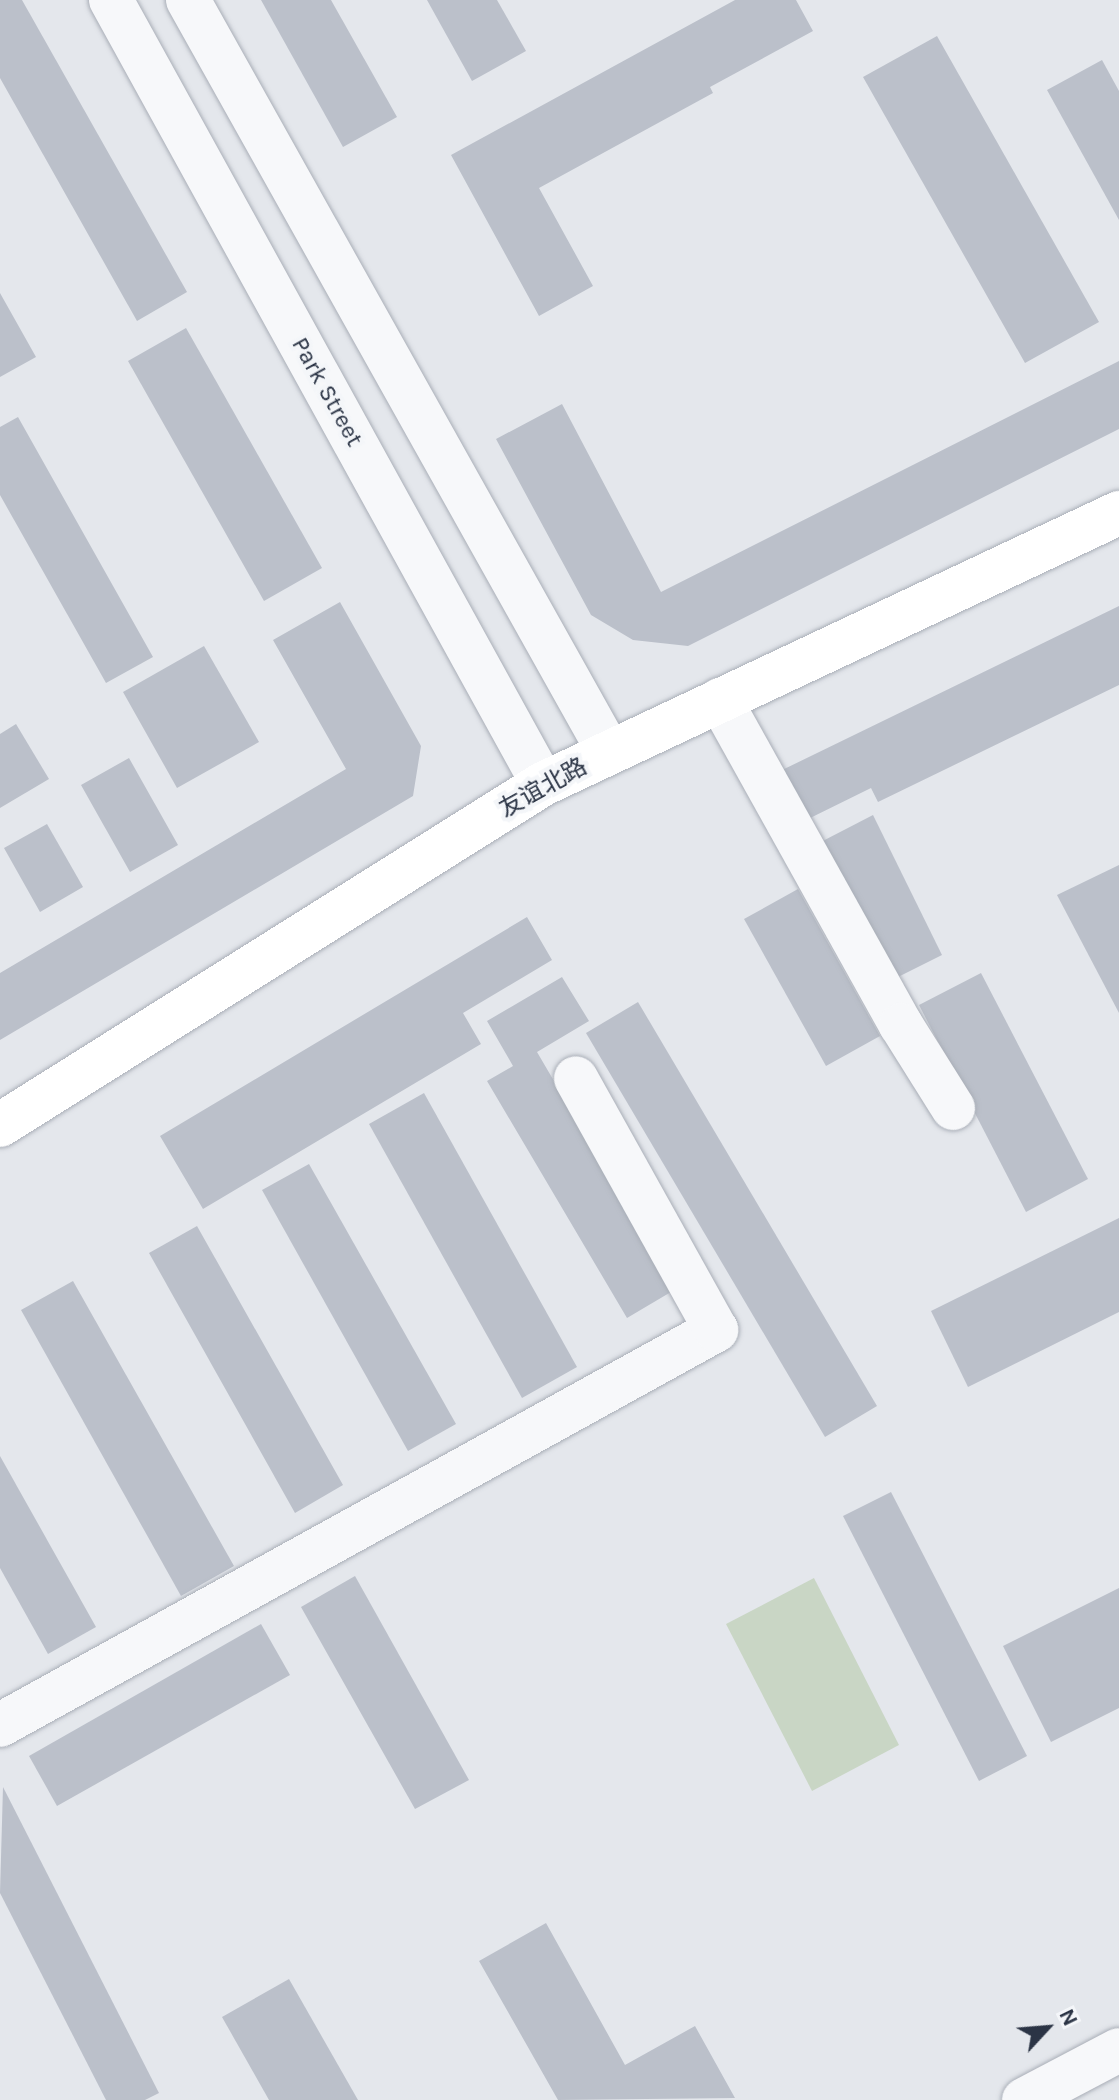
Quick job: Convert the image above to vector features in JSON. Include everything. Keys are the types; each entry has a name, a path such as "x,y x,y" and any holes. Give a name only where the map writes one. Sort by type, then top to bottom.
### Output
{"main road":[{"name":"友谊北路","path":"0,1125 543,784 1119,513"}],"street":[{"name":"Park Street","path":"111,0 543,784"},
{"path":"188,0 609,752"},
{"path":"720,700 901,1025 953,1108"},
{"path":"0,1725 716,1330 576,1078"},
{"path":"1024,2100 1119,2050"}],"green space":[{"path":"814,1578 899,1745 812,1791 726,1624"}],"building":[{"path":"0,0 22,0 187,292 137,321 0,78"},
{"path":"261,0 331,0 397,117 343,147"},
{"path":"427,0 497,0 526,51 472,81"},
{"path":"735,0 796,0 813,31 710,87 713,93 539,188 593,286 539,316 451,155"},
{"path":"937,36 1099,322 1025,363 863,77"},
{"path":"1102,60 1119,91 1119,220 1047,90"},
{"path":"0,293 36,357 0,377"},
{"path":"186,328 322,568 264,601 128,361"},
{"path":"1119,361 1119,429 688,646 633,640 591,615 496,439 562,404 661,592"},
{"path":"18,417 153,657 106,683 0,495 0,427"},
{"path":"340,602 421,746 413,796 0,1040 0,973 346,769 273,640"},
{"path":"1119,606 1119,685 878,802 871,788 800,823 776,773"},
{"path":"204,646 259,742 177,788 123,692"},
{"path":"16,724 49,779 0,808 0,734"},
{"path":"129,758 178,845 130,872 81,785"},
{"path":"873,815 942,955 884,984 815,845"},
{"path":"47,824 83,887 40,912 4,848"},
{"path":"1119,865 1119,1013 1057,895"},
{"path":"798,889 880,1036 826,1066 744,919"},
{"path":"527,917 552,960 463,1013 481,1044 203,1209 160,1136"},
{"path":"981,973 1088,1179 1026,1212 919,1005"},
{"path":"562,977 589,1021 537,1052 676,1289 627,1318 487,1081 513,1066 487,1021"},
{"path":"638,1002 877,1406 825,1437 586,1033"},
{"path":"424,1093 577,1367 522,1398 369,1124"},
{"path":"309,1164 456,1424 408,1451 262,1190"},
{"path":"1119,1218 1119,1312 968,1387 931,1311"},
{"path":"197,1226 343,1485 295,1513 149,1253"},
{"path":"73,1281 234,1566 181,1596 21,1310"},
{"path":"0,1456 96,1627 48,1654 0,1568"},
{"path":"891,1492 1027,1756 979,1781 843,1516"},
{"path":"355,1576 469,1780 415,1809 301,1607"},
{"path":"1119,1588 1119,1708 1051,1742 1003,1646"},
{"path":"261,1624 290,1675 57,1806 29,1756"},
{"path":"3,1787 159,2093 145,2100 106,2100 0,1893"},
{"path":"546,1923 625,2065 695,2026 735,2098 558,2100 479,1961"},
{"path":"289,1979 358,2100 269,2100 222,2017"}]}
